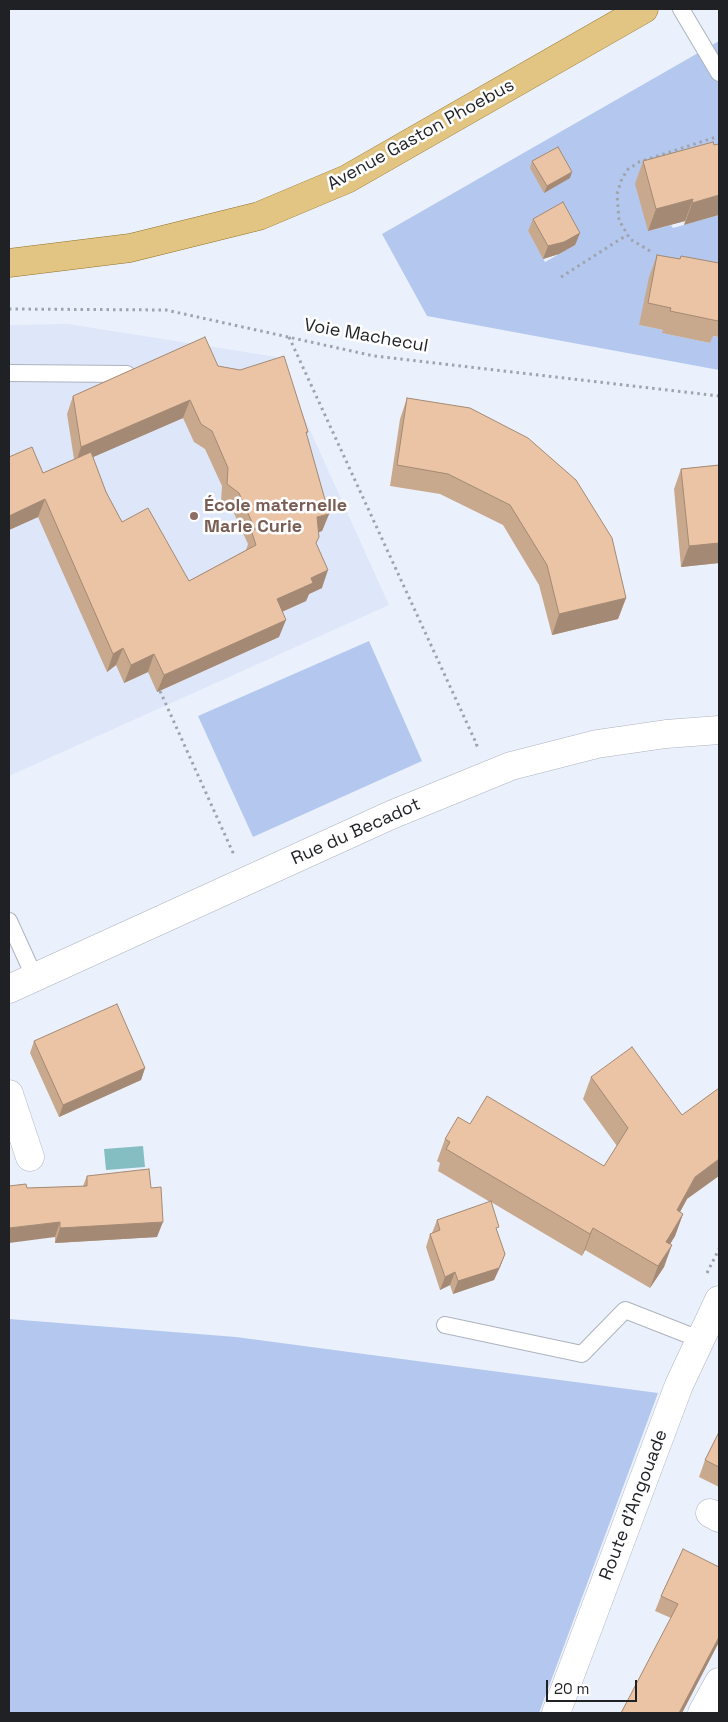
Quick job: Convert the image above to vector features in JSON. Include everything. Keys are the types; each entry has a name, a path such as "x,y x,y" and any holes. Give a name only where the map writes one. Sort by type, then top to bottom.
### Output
{"main road":[{"name":"Avenue Gaston Phoebus","path":"9,263 130,248 260,216 347,179 644,9"}],"street":[{"name":"Rue du Becadot","path":"9,989 34,976 400,812 511,766 598,744 666,734 719,730"},
{"path":"9,1094 30,1156"},
{"name":"Route d'Angouade","path":"556,1713 679,1385 708,1330 719,1300"},
{"path":"702,1713 719,1682"}],"lane":[{"path":"681,9 719,73"},
{"path":"9,373 127,374"},
{"path":"9,921 34,976"},
{"path":"445,1325 582,1354 625,1310 708,1330"}],"path":[{"path":"650,251 638,246 627,235 619,220 617,208 621,181 628,170 639,162 719,136"},
{"path":"561,277 627,235"},
{"name":"Voie Machecul","path":"9,309 166,310 374,356 719,396"},
{"path":"289,337 477,745 469,749"},
{"path":"160,691 246,881"}],"shaded area":[{"path":"719,41 719,164 648,231 671,225 673,228 719,215 719,287 639,325 663,330 663,333 710,343 712,336 719,337 719,370 427,316 382,234","holes":["528,231 575,245 545,262"]},
{"path":"68,324 277,357 389,605 9,776 9,325"},
{"path":"369,641 422,761 253,837 198,716"},
{"path":"143,1146 145,1167 106,1170 104,1149"},
{"path":"9,1319 236,1337 658,1393 539,1713 9,1713"}],"building":[{"path":"713,142 714,145 719,144 719,195 692,203 693,199 656,209 643,161"},
{"path":"558,147 572,172 547,186 532,161"},
{"path":"563,202 580,233 564,242 548,246 533,219"},
{"path":"657,255 680,259 681,256 719,263 718,321 670,311 671,308 648,303"},
{"path":"205,337 218,366 240,370 284,356 308,432 306,432 329,514 317,517 319,537 316,543 328,570 311,578 313,583 277,599 286,620 164,675 154,654 131,665 123,648 113,654 45,499 9,516 9,457 32,447 43,473 91,452 106,492 122,522 148,508 189,581 256,545 252,533 255,529 239,493 227,484 228,468 212,431 201,424 190,400 81,447 73,396"},
{"path":"407,398 470,408 528,438 576,480 612,538 626,598 559,614 547,565 510,505 448,474 397,465"},
{"path":"719,465 719,543 689,546 681,469"},
{"path":"117,1004 145,1068 63,1105 34,1041"},
{"path":"632,1047 682,1115 719,1088 719,1159 695,1177 677,1210 683,1214 666,1242 672,1245 658,1266 593,1228 590,1234 446,1149 450,1142 445,1139 458,1117 470,1124 487,1096 604,1166 628,1128 591,1077"},
{"path":"149,1169 151,1188 161,1187 163,1222 60,1228 60,1222 9,1228 9,1186 26,1184 27,1188 87,1186 87,1176"},
{"path":"491,1201 499,1227 496,1228 505,1254 499,1268 458,1281 455,1272 445,1277 430,1234 440,1230 437,1220"},
{"path":"719,1432 719,1467 705,1460"},
{"path":"683,1549 719,1567 719,1637 679,1713 621,1713 678,1604 661,1596"}],"place":[{"name":"École maternelle Marie Curie","path":"194,516"}]}
